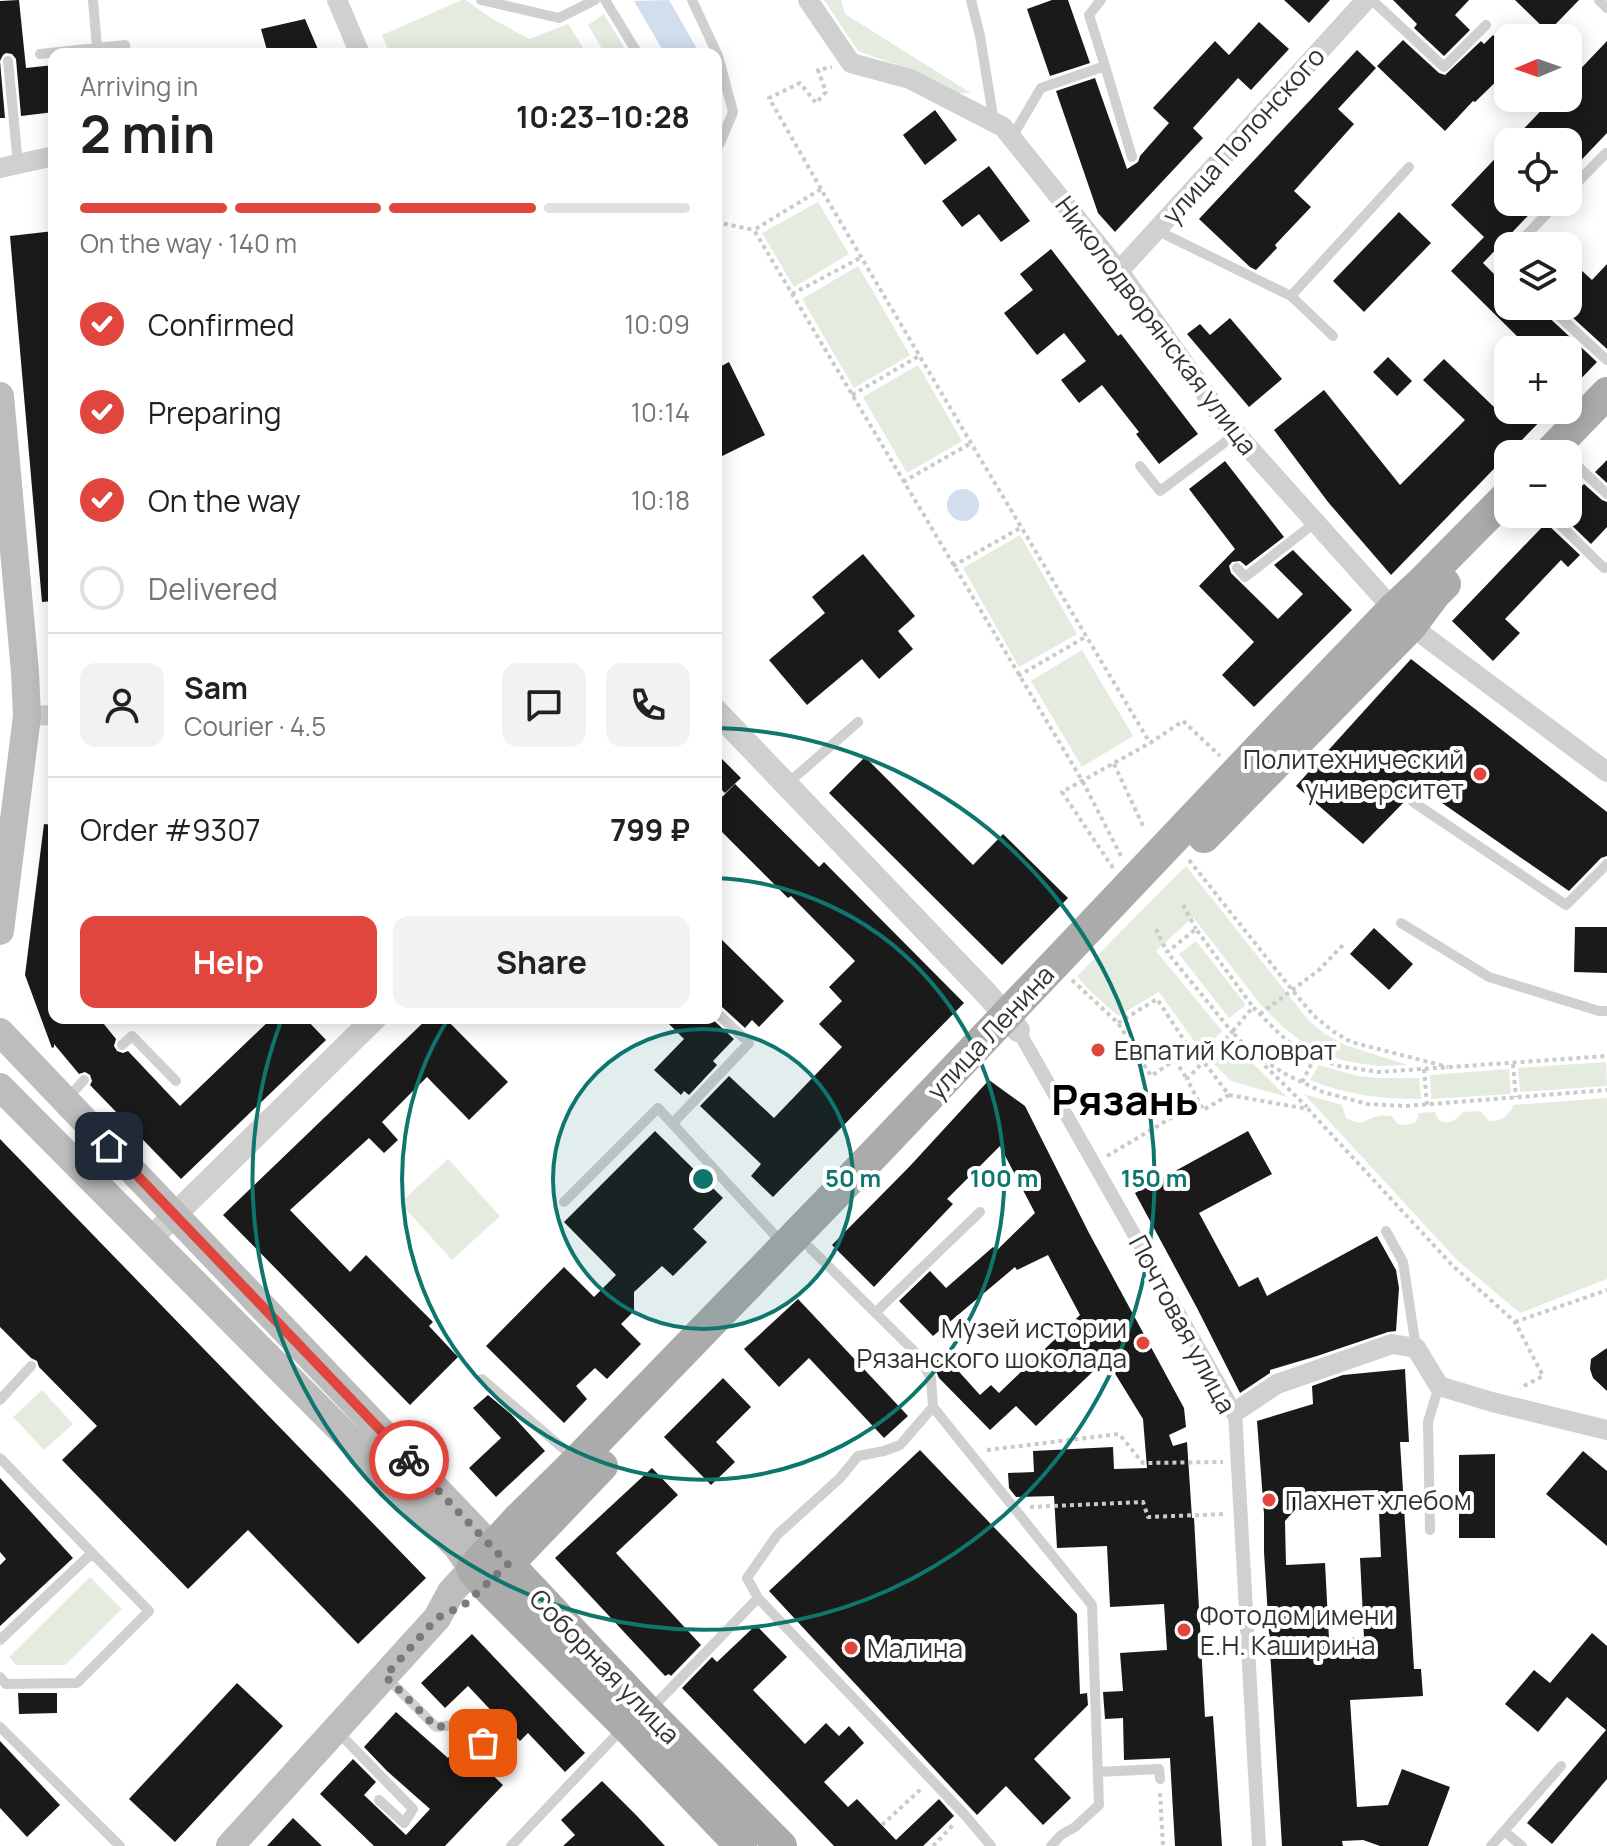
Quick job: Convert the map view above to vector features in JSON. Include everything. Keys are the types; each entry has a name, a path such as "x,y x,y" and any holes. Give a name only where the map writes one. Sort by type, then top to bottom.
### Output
{"main road":[{"path":"1562,440 1607,393"},
{"path":"0,396 25,672 40,716 0,931"},
{"path":"1582,445 1607,421"},
{"name":"улица Ленина","path":"1012,1023 1067,975 1186,856 1402,618 1421,583 1494,509"},
{"name":"улица Ленина","path":"490,1567 1012,1023 1126,887 1236,772 1402,618 1435,594 1500,528"},
{"path":"0,804 40,716"},
{"name":"Соборная улица","path":"0,1032 175,1213 490,1567 637,1718 781,1846"},
{"name":"Соборная улица","path":"0,1087 458,1548 490,1567"},
{"name":"улица Ленина","path":"490,1567 518,1519 797,1247"},
{"path":"230,1846 437,1618 464,1605 490,1567"},
{"name":"Соборная улица","path":"637,1718 741,1846"}],"street":[{"path":"337,0 357,48"},
{"path":"808,0 851,63 910,79 1003,129"},
{"name":"улица Полонского","path":"1119,271 1369,0"},
{"name":"Николодворянская улица","path":"1003,129 1119,271 1224,420 1402,618 1607,772"},
{"path":"9,166 48,157"},
{"name":"Почтовая улица","path":"722,717 1012,1023 1235,1412 1259,1846"},
{"path":"151,1238 369,1024"},
{"path":"1235,1412 1277,1384 1392,1344 1416,1348 1439,1386 1607,1430"}],"lane":[{"path":"93,0 97,48 125,45 125,48"},
{"path":"481,0 559,18 595,0"},
{"path":"605,0 634,48"},
{"path":"692,0 714,48"},
{"path":"971,0 1003,129"},
{"path":"1101,0 1089,15 1132,157"},
{"path":"1369,0 1444,67 1486,25"},
{"path":"1599,0 1607,8"},
{"path":"40,54 48,53"},
{"path":"8,61 9,166"},
{"path":"1003,129 1041,88 1105,66"},
{"path":"722,71 733,112 722,138"},
{"path":"1582,178 1606,153"},
{"path":"1291,296 1409,167"},
{"path":"1529,232 1545,216"},
{"path":"1156,230 1291,296 1333,336"},
{"path":"1563,320 1607,360"},
{"path":"1140,466 1160,491 1236,434"},
{"path":"1582,472 1607,494"},
{"path":"1237,568 1245,577 1316,522"},
{"path":"1563,528 1604,568 1607,567"},
{"path":"787,785 858,722"},
{"path":"1413,802 1566,905 1607,864"},
{"path":"1401,923 1489,977 1607,1011"},
{"path":"673,1123 749,1043 722,1018"},
{"path":"122,1045 132,1036 176,1081"},
{"path":"65,1101 84,1080"},
{"path":"564,1202 658,1108 797,1247 876,1312 916,1353 931,1378 933,1407 1092,1605 1099,1805 1051,1846"},
{"path":"876,1312 980,1212"},
{"path":"1386,1231 1403,1262 1416,1348"},
{"path":"0,1400 31,1366"},
{"path":"482,1379 578,1460"},
{"path":"1430,1530 1428,1422 1439,1386"},
{"path":"933,1407 900,1445 858,1456 840,1478 777,1535 747,1578 758,1598 991,1846"},
{"path":"0,1458 149,1611 77,1683 6,1684 0,1677"},
{"path":"0,1640 92,1553"},
{"path":"511,1846 758,1598"},
{"path":"385,1676 436,1727 463,1724 483,1743"},
{"path":"0,1727 120,1846"},
{"path":"336,1730 413,1809 404,1823 379,1800"},
{"path":"1491,1846 1561,1766"},
{"path":"1098,1772 1159,1769 1160,1779"},
{"path":"1504,1831 1522,1846"}],"path":[{"path":"851,63 818,70 826,92 816,103 800,83 769,98 1150,743"},
{"path":"722,223 754,230 821,189"},
{"path":"754,230 1083,782 1121,856"},
{"path":"792,294 862,257"},
{"path":"852,395 920,356"},
{"path":"903,482 971,443"},
{"path":"953,566 1022,527"},
{"path":"1018,676 1087,636"},
{"path":"1126,887 1062,792 1183,721 1236,772"},
{"path":"1114,764 1144,828"},
{"path":"1186,856 1314,1016 1351,1042 1448,1067"},
{"path":"1183,905 1196,929 1253,1007 1276,1031 1305,1053 1339,1066 1379,1072 1607,1056"},
{"path":"1156,929 1167,952 1232,1032 1452,1265 1515,1322 1543,1376 1492,1402"},
{"path":"1167,952 1196,929"},
{"path":"1260,1014 1319,970 1343,945"},
{"path":"1067,975 1118,1023 1151,1076 1190,1050"},
{"path":"1118,1023 1157,999 1190,1050 1204,1062 1229,1095"},
{"path":"1187,1079 1253,1007"},
{"path":"1252,1053 1287,1075 1323,1092 1367,1104 1427,1105 1607,1090"},
{"path":"1302,1082 1315,1057"},
{"path":"1175,1060 1203,1110 1229,1095 1308,1109"},
{"path":"1513,1063 1516,1097"},
{"path":"1424,1069 1427,1105"},
{"path":"1094,1164 1198,1102"},
{"path":"1515,1322 1607,1290"},
{"path":"970,1453 1119,1434 1143,1463 1237,1462"},
{"path":"1013,1507 1143,1502 1148,1517 1241,1514"},
{"path":"1160,1779 1163,1846"},
{"path":"882,1825 931,1780"},
{"path":"933,1846 964,1814"}],"shaded area":[{"path":"466,0 529,39 568,24 583,48 387,48 382,35"},
{"path":"824,0 841,0 845,14 971,93 957,93 917,72 858,51"},
{"path":"604,14 624,48 601,48 588,25"},
{"path":"818,202 849,254 794,287 762,233"},
{"path":"858,266 910,355 854,388 802,299"},
{"path":"918,365 962,441 907,473 863,397"},
{"path":"1020,535 1077,634 1019,667 963,568"},
{"path":"1082,650 1133,736 1082,767 1031,681"},
{"path":"1186,866 1309,1021 1345,1045 1408,1065 1377,1066 1345,1061 1312,1050 1260,1004 1193,917 1156,951 1222,1031 1202,1052 1159,992 1118,1016 1090,991 1077,976"},
{"path":"1196,941 1246,1005 1229,1018 1179,954"},
{"path":"1231,1042 1287,1097 1231,1081 1213,1063"},
{"path":"1606,1062 1607,1086 1520,1092 1518,1068"},
{"path":"1319,1065 1358,1076 1419,1078 1421,1099 1364,1095 1323,1085 1310,1080"},
{"path":"1509,1069 1511,1094 1431,1099 1430,1075"},
{"path":"1304,1094 1342,1105 1346,1118 1357,1122 1392,1116 1397,1124 1407,1125 1416,1122 1419,1113 1435,1112 1439,1121 1450,1122 1463,1112 1480,1111 1489,1121 1494,1121 1504,1118 1514,1105 1607,1098 1607,1279 1520,1313 1458,1261"},
{"path":"448,1159 500,1216 452,1260 400,1203"},
{"path":"42,1390 73,1424 44,1450 13,1417"},
{"path":"90,1577 122,1609 65,1665 16,1665 9,1657"}],"water":[{"path":"669,0 697,48 661,48 634,1"},
{"path":"963,489 974,494 979,505 974,516 963,521 952,516 947,505 952,494"}],"building":[{"path":"19,0 26,68 48,66 48,113 21,116 16,59 12,54 3,55 0,61 0,1"},
{"path":"1052,0 1068,0 1090,63 1050,76 1027,9"},
{"path":"1284,0 1330,0 1309,23"},
{"path":"1393,0 1469,0 1455,15 1470,30 1444,56 1414,28 1417,24"},
{"path":"1515,0 1579,0 1556,24 1540,24"},
{"path":"305,19 317,48 266,48 261,29"},
{"path":"1259,22 1289,49 1251,90 1238,78 1193,128 1203,138 1115,232 1098,213 1056,91 1095,78 1127,169 1138,162 1169,123 1153,108 1215,41 1229,55"},
{"path":"1494,36 1494,84 1445,131 1377,66 1403,40 1445,75 1481,41 1484,44"},
{"path":"1607,41 1607,133 1582,159 1582,128 1524,128 1540,112 1582,112 1582,67"},
{"path":"1357,50 1376,68 1338,109 1354,124 1294,191 1311,207 1256,270 1199,219"},
{"path":"0,61 5,118 0,118"},
{"path":"935,110 957,140 925,165 903,135"},
{"path":"1494,160 1494,216 1528,216 1512,232 1494,232 1494,251 1483,263 1494,274 1494,313 1451,271 1484,237 1451,205"},
{"path":"989,166 1030,221 1001,242 979,214 962,227 942,201"},
{"path":"1399,212 1431,243 1364,312 1333,281"},
{"path":"48,232 48,602 42,602 10,236"},
{"path":"1051,249 1198,434 1159,464 1136,434 1139,432 1102,385 1079,403 1061,380 1086,361 1064,333 1037,355 1004,313 1033,290 1020,274"},
{"path":"1607,264 1607,349 1575,320 1582,320 1582,271 1592,280"},
{"path":"1230,318 1282,379 1249,407 1187,334 1200,324 1210,335"},
{"path":"1501,320 1552,320 1569,336 1517,336"},
{"path":"1582,348 1597,362 1582,378"},
{"path":"1388,357 1412,381 1397,396 1373,372"},
{"path":"1444,359 1494,407 1494,424 1537,424 1522,440 1494,440 1494,469 1391,575 1328,502 1274,430 1324,390 1400,485 1465,420 1423,380"},
{"path":"729,362 765,435 722,456 722,366"},
{"path":"1607,460 1607,483 1595,472"},
{"path":"1225,461 1284,537 1246,566 1240,561 1232,562 1229,566 1231,573 1278,619 1303,594 1274,565 1293,550 1352,610 1254,707 1222,675 1254,642 1199,586 1235,549 1189,489"},
{"path":"1584,484 1607,502 1607,527 1591,544 1574,528 1582,528"},
{"path":"1541,528 1551,528 1580,555 1568,567 1561,560 1505,619 1520,633 1493,661 1452,621"},
{"path":"863,554 915,616 898,631 913,649 879,679 862,659 807,705 769,660 825,613 812,597"},
{"name":"Политехнический университет","path":"1411,659 1607,812 1607,856 1601,858 1569,891 1419,787 1363,844 1296,786"},
{"path":"865,757 973,865 1003,834 1068,898 1002,965 829,793"},
{"path":"722,759 741,778 725,793 722,790"},
{"path":"735,784 819,867 824,862 964,1003 773,1197 751,1176 761,1164 700,1106 729,1076 774,1118 842,1047 819,1024 842,1001 829,987 855,961 722,832 722,797"},
{"path":"44,824 48,824 48,1024 104,1024 116,1039 114,1046 117,1051 128,1051 180,1106 266,1024 311,1024 326,1040 181,1179 90,1085 90,1075 85,1072 79,1074 54,1044 52,1048 25,975"},
{"path":"1575,927 1607,927 1607,973 1574,972"},
{"path":"1374,928 1413,964 1389,990 1350,954"},
{"path":"722,940 784,1001 759,1027 752,1020 745,1028 722,1007"},
{"path":"422,1024 451,1024 508,1082 469,1120 427,1077 382,1122 398,1140 384,1153 369,1138 290,1210 350,1272 366,1255 433,1322 429,1326 458,1357 410,1405 223,1215"},
{"path":"669,1024 718,1024 734,1039 713,1061 717,1065 689,1095 684,1091 681,1095 654,1070 684,1039"},
{"path":"989,1080 1025,1106 1089,1233 1184,1408 1186,1427 1169,1435 1173,1446 1187,1442 1205,1717 1213,1716 1222,1846 1175,1846 1170,1758 1124,1760 1123,1718 1105,1719 1103,1692 1123,1691 1120,1653 1167,1650 1164,1604 1110,1607 1107,1546 1057,1548 1054,1496 1016,1497 1009,1488 1008,1473 1034,1472 1033,1451 1113,1447 1114,1469 1147,1468 1143,1419 1106,1359 1036,1426 1016,1406 990,1430 939,1378 933,1365 943,1354 980,1395 991,1385 999,1393 1080,1315 1048,1255 1017,1270 1015,1267 933,1336 899,1301 930,1271 946,1288 993,1247 996,1251 1035,1213 1000,1146 947,1199 953,1204 874,1287 832,1245"},
{"path":"655,1131 723,1198 693,1229 707,1242 673,1276 662,1266 634,1292 634,1311 621,1324 641,1344 607,1379 595,1368 576,1386 587,1399 564,1423 486,1346 564,1267 594,1297 616,1275 564,1222"},
{"path":"1248,1131 1272,1174 1199,1213 1239,1287 1258,1277 1267,1296 1377,1236 1396,1270 1399,1288 1396,1331 1270,1370 1240,1393 1135,1193"},
{"path":"0,1139 426,1578 358,1644 248,1530 188,1589 62,1460 97,1426 39,1367 37,1361 0,1327"},
{"path":"798,1299 908,1416 884,1438 809,1358 779,1387 744,1349"},
{"path":"1607,1348 1607,1391 1593,1378 1590,1369 1591,1359"},
{"path":"1405,1369 1409,1442 1400,1442 1414,1669 1421,1669 1423,1696 1350,1700 1357,1807 1388,1805 1402,1769 1450,1787 1428,1846 1380,1846 1363,1840 1342,1841 1343,1846 1282,1846 1257,1421 1313,1404 1312,1386 1343,1375","holes":["1378,1490 1381,1557 1360,1558 1364,1637 1329,1639 1325,1563 1286,1565 1285,1521 1311,1492"]},
{"path":"723,1378 751,1407 716,1442 735,1462 711,1485 664,1437"},
{"path":"488,1395 511,1414 545,1451 496,1497 469,1468 501,1438 473,1408"},
{"path":"920,1450 1077,1614 1080,1694 1087,1693 1088,1705 1034,1759 1071,1798 1043,1825 1006,1786 977,1815 769,1591"},
{"path":"1583,1451 1607,1471 1607,1546 1546,1494"},
{"path":"1495,1454 1495,1538 1459,1538 1459,1455"},
{"path":"652,1468 678,1495 616,1553 701,1645 671,1676 665,1676 555,1558"},
{"path":"0,1478 73,1558 0,1626 0,1565 6,1559 0,1552"},
{"path":"756,1625 787,1657 753,1690 805,1744 826,1723 839,1736 849,1726 864,1743 824,1782 848,1807 857,1799 896,1840 939,1799 954,1816 923,1846 834,1846 682,1688 712,1657 717,1662"},
{"path":"1592,1633 1607,1646 1607,1779 1552,1844 1527,1823 1606,1730 1567,1697 1538,1732 1505,1704 1534,1670 1550,1683"},
{"path":"472,1634 585,1753 565,1772 528,1733 520,1741 468,1686 445,1708 421,1683"},
{"path":"237,1683 283,1726 175,1842 129,1799"},
{"path":"18,1693 57,1693 57,1713 19,1714"},
{"path":"396,1712 448,1758 461,1745 503,1785 445,1846 374,1846 320,1794 353,1759 376,1782 364,1795 406,1835 430,1809 364,1747"},
{"path":"0,1741 60,1805 27,1837 0,1808"},
{"path":"602,1781 665,1846 563,1846 575,1835 561,1820"},
{"path":"293,1818 322,1846 267,1846"}],"way so far":[{"path":"409,1460 508,1564 464,1605 437,1618 385,1676 436,1727 463,1724 483,1743"}],"place":[{"name":"Политехнический университет","path":"1480,774"},
{"name":"Евпатий Коловрат","path":"1098,1050"},
{"name":"Музей истории Рязанского шоколада","path":"1143,1343"},
{"name":"Пахнет хлебом","path":"1269,1500"},
{"name":"Фотодом имени Е.Н. Каширина","path":"1184,1630"},
{"name":"Малина","path":"851,1648"}],"district":[{"name":"Рязань","path":"1125,1099"}],"route":[{"path":"109,1146 409,1460"}]}
